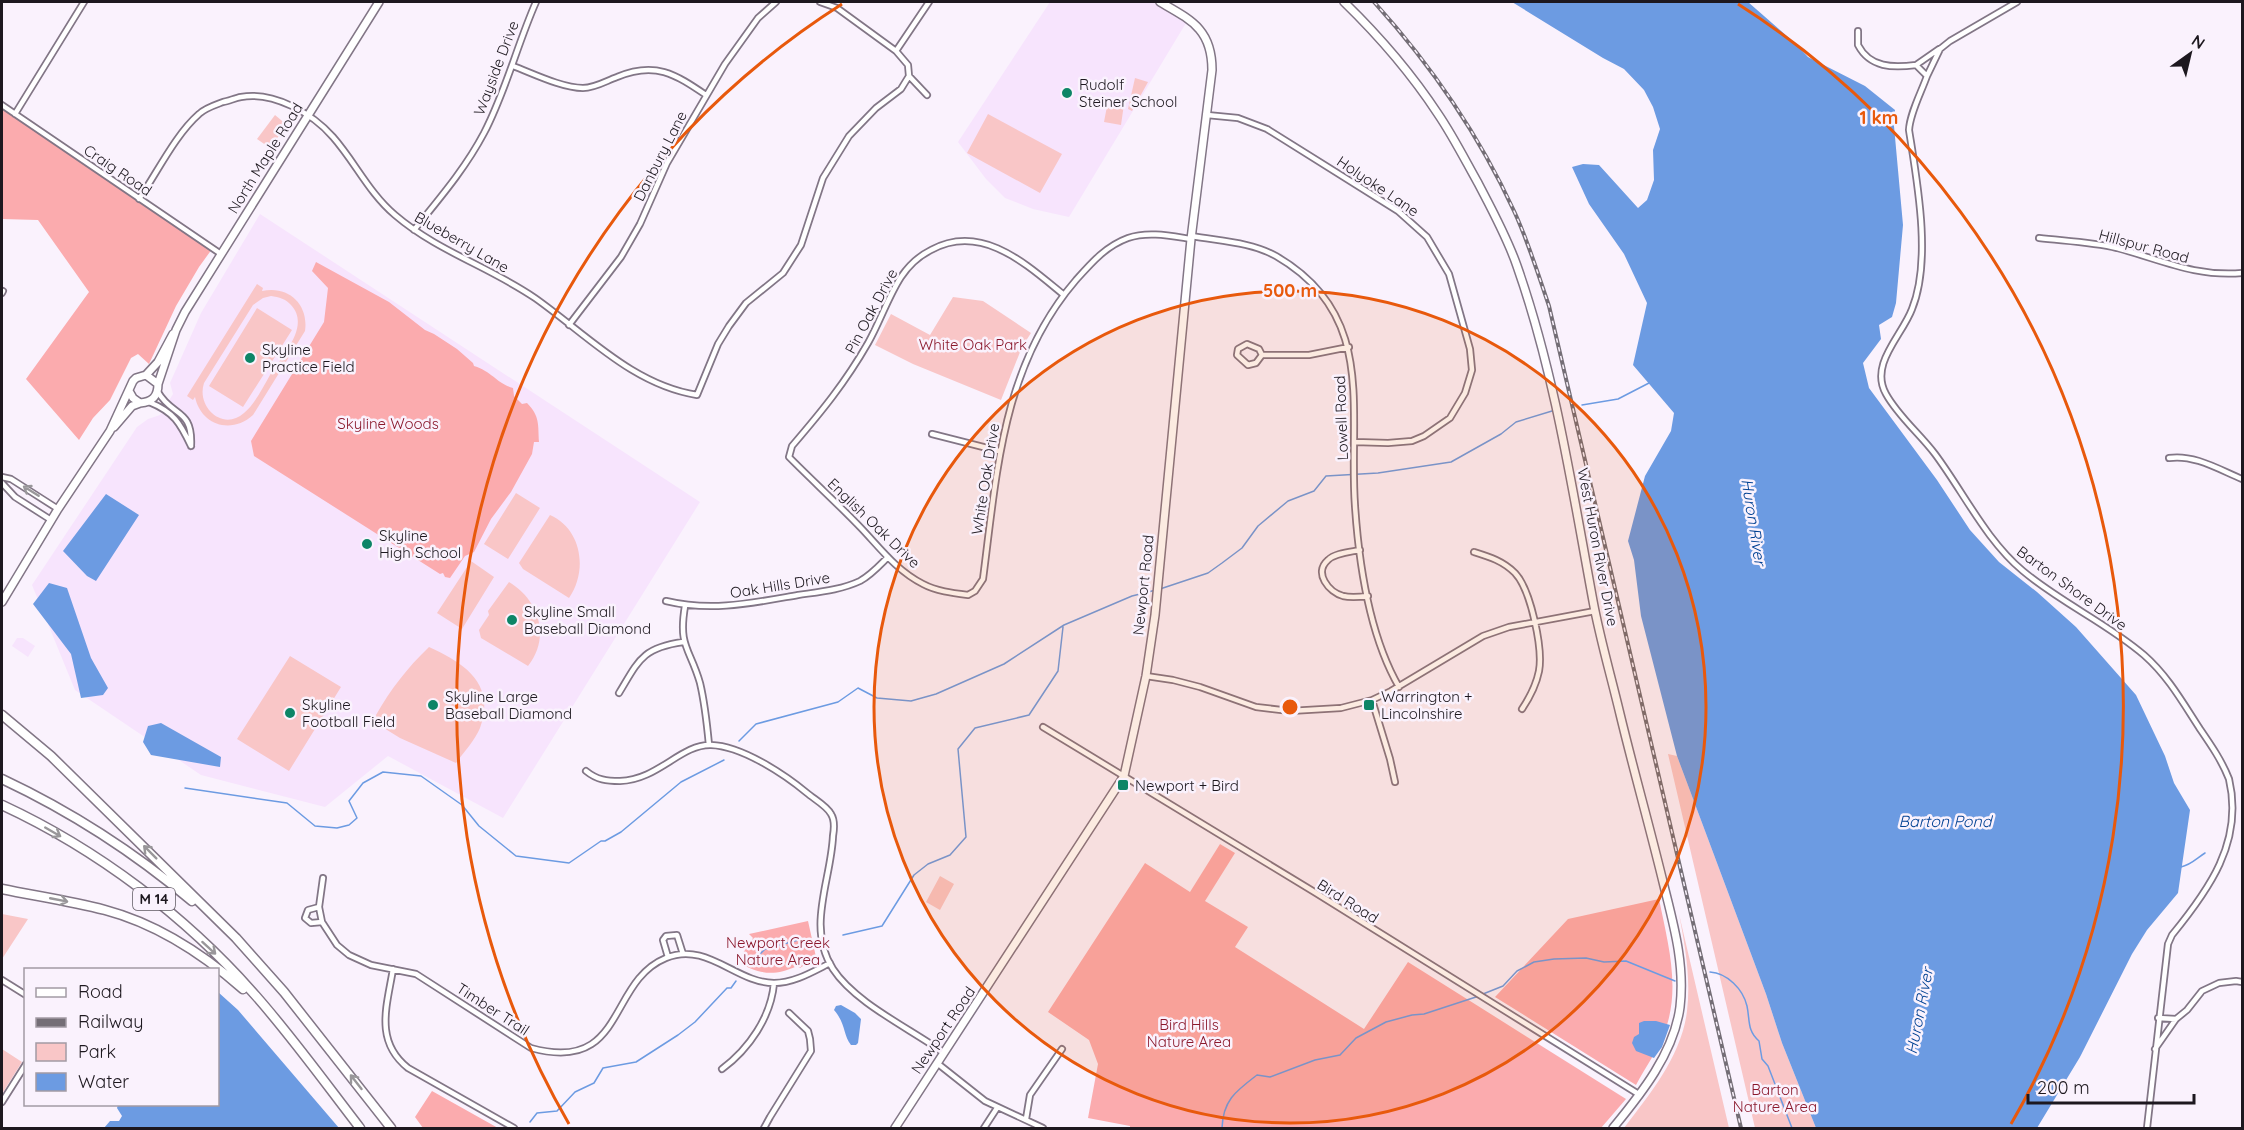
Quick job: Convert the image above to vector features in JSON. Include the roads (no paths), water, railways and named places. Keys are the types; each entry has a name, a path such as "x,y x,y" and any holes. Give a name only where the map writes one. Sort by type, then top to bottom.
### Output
{"highway":[{"path":"2,715 51,756 236,938"},
{"name":"M 14","path":"2,779 60,809 132,855 173,885 236,938 284,992 392,1128"},
{"name":"M 14","path":"2,805 54,832 140,888 219,956 256,995 360,1128"},
{"path":"2,889 106,910 166,934 218,968"},
{"path":"219,969 281,1027"}],"street":[{"path":"15,114 84,2"},
{"name":"North Maple Road","path":"146,375 158,362 184,312 379,2"},
{"name":"Wayside Drive","path":"414,230 469,158 498,103 536,2"},
{"name":"Danbury Lane","path":"568,325 621,257 640,224 667,163 725,64 758,18 776,2"},
{"path":"820,2 837,8 896,51 908,65 909,76 927,94"},
{"path":"896,51 929,2"},
{"name":"Newport Road","path":"895,1128 1124,776 1146,676 1157,589 1192,238 1212,70 1210,47 1201,31 1160,2"},
{"name":"West Huron River Drive","path":"1344,2 1391,52 1439,115 1496,216 1516,263 1549,376 1572,480 1595,611 1672,918 1681,968 1680,1009 1667,1049 1640,1095 1613,1128"},
{"path":"1858,31 1857,45 1871,61 1882,66 1916,65 1950,40 2017,2"},
{"name":"Barton Shore Drive","path":"1940,49 1910,119 1909,130 1920,203 1920,281 1912,309 1884,362 1880,377 1885,393 1934,453 2005,554 2025,573 2144,655 2168,680 2218,756 2235,798 2235,833 2222,870 2211,889 2172,935 2168,944 2147,1128"},
{"path":"1916,65 1927,76"},
{"path":"513,66 568,86 583,88 637,70 653,68 670,73 706,95"},
{"name":"Blueberry Lane","path":"139,199 184,130 200,113 241,97 262,97 280,102 307,116 334,138 375,194 414,230 533,297 568,325 633,370 675,390 697,395 718,344 729,326 746,303 783,273 801,245 824,178 849,136 876,108 901,88 909,76"},
{"name":"Craig Road","path":"2,105 221,255"},
{"name":"Holyoke Lane","path":"1207,115 1238,118 1267,129 1398,211 1427,237 1449,274 1470,349 1472,370 1465,393 1450,418 1424,436 1412,441 1355,442"},
{"name":"White Oak Drive","path":"983,579 999,451 1010,405 1038,339 1064,295 1105,249 1130,237 1151,234 1192,238"},
{"name":"Lowell Road","path":"1192,238 1255,248 1276,256 1313,285 1329,305 1340,325 1349,347 1352,379 1355,506 1360,549 1368,596 1382,652 1399,687"},
{"name":"Hillspur Road","path":"2039,238 2115,248 2194,272 2223,275 2242,273"},
{"name":"Pin Oak Drive","path":"789,452 848,377 879,324 900,279 910,265 925,253 957,240 973,240 990,244 1005,250 1064,295"},
{"name":"North Maple Road","path":"158,388 176,330"},
{"path":"1262,356 1260,349 1248,344 1238,349 1237,355 1248,365 1256,363 1262,356 1310,355 1349,347"},
{"path":"2,602 51,520 110,430 136,378 146,375 158,388 164,402 176,410 191,427 192,446 171,414 149,402 132,406 110,430"},
{"path":"149,402 158,388"},
{"path":"129,391 140,403"},
{"path":"932,434 999,451"},
{"name":"English Oak Drive","path":"789,452 789,457 905,573 924,585 945,592 968,595 975,591 983,579"},
{"path":"2169,458 2181,456 2193,459 2242,479"},
{"path":"2,477 11,479 58,509"},
{"path":"2,483 15,497 51,520"},
{"path":"1360,549 1329,559 1322,567 1322,574 1324,582 1333,592 1350,597 1368,596"},
{"path":"1474,552 1496,559 1516,574 1530,600 1539,648 1540,668 1530,697 1522,710"},
{"name":"Oak Hills Drive","path":"666,601 685,606 716,608 834,589 860,581 877,569 888,557"},
{"path":"685,606 682,624 683,642 699,680 705,704 709,745"},
{"path":"1146,676 1200,687 1256,707 1290,711 1341,708 1372,700 1399,687 1483,636 1534,622 1595,611"},
{"path":"619,693 645,654 653,649 683,642"},
{"path":"1372,700 1395,782"},
{"name":"Bird Road","path":"1043,727 1640,1095"},
{"path":"586,771 596,779 614,781 641,778 654,773 682,754 709,745 746,754 805,791 831,814 834,828 832,855 820,919 823,946 830,963 839,977 855,993 945,1053"},
{"name":"Timber Trail","path":"323,878 319,907 322,922 337,945 349,955 371,965 416,974 531,1048 547,1053 566,1054 585,1048 603,1035 644,973 668,957 682,954 706,957 754,978 774,983"},
{"name":"Timber Trail","path":"319,907 308,910 305,918 311,923 322,922"},
{"path":"668,957 663,940 670,934 676,935 682,954"},
{"path":"722,1070 746,1047 769,1011 774,983 793,980 830,963"},
{"path":"393,969 384,1022 388,1044 395,1054 408,1068 514,1128"},
{"path":"2,980 24,994"},
{"path":"2154,1051 2176,1019 2202,992 2219,983 2242,982"},
{"path":"765,1128 811,1052 808,1031 789,1013"},
{"path":"2158,1018 2176,1019"},
{"path":"1026,1119 1030,1095 1062,1049"},
{"path":"937,1064 997,1108 1043,1128"},
{"path":"2,1102 24,1067"},
{"path":"984,1128 997,1108"}],"water":[{"name":"Barton Pond","path":"1512,2 1748,2 1808,57 1865,86 1895,110 1894,126 1903,225 1896,303 1892,317 1879,325 1881,339 1863,363 1869,388 1937,480 1970,530 1999,562 2076,627 2136,695 2165,756 2174,783 2190,810 2178,893 2147,930 2132,954 2080,1057 2037,1128 1816,1128 1782,1043 1766,994 1677,756 1641,616 1634,560 1628,541 1645,476 1671,431 1674,413 1633,365 1647,303 1624,254 1589,204 1572,167 1583,164 1599,165 1638,208 1647,200 1654,180 1653,150 1660,129 1653,107 1644,90 1624,69"},
{"path":"106,494 139,515 96,581 87,576 63,551"},
{"path":"49,583 67,588 91,658 108,688 103,695 81,698 71,654 33,604"},
{"path":"161,723 221,757 220,767 151,755 143,742 148,726"},
{"path":"219,993 238,1010 339,1128 104,1128 110,1121 119,1121 122,1116 118,1106 219,1106"},
{"path":"841,1005 861,1019 856,1045 851,1045 848,1041 841,1020 834,1010 836,1006"},
{"path":"1656,1021 1670,1025 1662,1047 1654,1058 1636,1051 1632,1043 1634,1037 1639,1034 1639,1023"}],"waterway":[{"path":"1582,405 1618,399 1649,383"},
{"path":"1160,589 1208,573 1242,548 1258,526 1288,501 1314,491 1326,476 1378,473 1451,462 1501,434 1516,422 1552,411"},
{"path":"739,741 756,724 838,702 858,688 877,698 911,701 936,694 1004,664 1064,625 1132,596 1156,590"},
{"path":"843,935 882,926 914,875 928,864 950,855 966,837 958,749 975,728 1029,715 1058,671 1063,627"},
{"path":"185,788 287,803 315,826 337,828 349,825 357,818 349,801 363,783 383,772 421,776 462,805 479,826 516,856 569,863 601,841 621,832 681,782 724,760"},
{"path":"2181,867 2205,853"},
{"path":"750,964 765,949 802,939"},
{"path":"1483,994 1503,986 1517,971 1534,962 1554,959 1586,958 1604,962 1626,961 1675,981"},
{"path":"1710,972 1728,979 1742,994 1747,1006 1751,1029 1759,1041 1762,1059 1768,1066 1792,1128"},
{"path":"530,1122 537,1113 557,1111 575,1092 594,1083 603,1068 636,1062 678,1035 695,1022 736,981"},
{"path":"1222,1128 1228,1103 1243,1086 1257,1075 1270,1077 1315,1060 1340,1055 1356,1038 1386,1022 1424,1014 1479,996"}],"railway":[{"path":"1374,2 1434,75 1485,154 1519,222 1549,306 1741,1128"}],"place":[{"name":"Rudolf Steiner School","path":"1067,93"},
{"name":"Skyline Practice Field","path":"250,358"},
{"name":"Skyline High School","path":"367,544"},
{"name":"Skyline Small Baseball Diamond","path":"512,620"},
{"name":"Skyline Large Baseball Diamond","path":"433,705"},
{"name":"Warrington + Lincolnshire","path":"1369,705"},
{"name":"Skyline Football Field","path":"290,713"},
{"name":"Newport + Bird","path":"1123,785"}],"park label":[{"name":"White Oak Park","path":"973,344"},
{"name":"Skyline Woods","path":"388,423"},
{"name":"Newport Creek Nature Area","path":"778,950"},
{"name":"Bird Hills Nature Area","path":"1189,1032"},
{"name":"Barton Nature Area","path":"1775,1098"}],"water label":[{"name":"Huron River","path":"1754,522"},
{"name":"Huron River","path":"1919,1011"}]}
